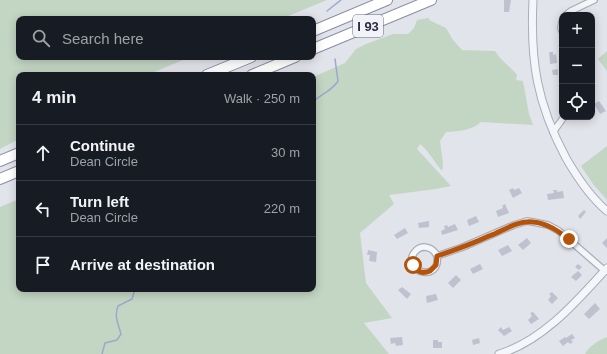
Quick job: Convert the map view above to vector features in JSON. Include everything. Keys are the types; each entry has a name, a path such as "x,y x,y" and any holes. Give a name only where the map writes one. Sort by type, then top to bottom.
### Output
{"highway":[{"name":"I 93","path":"316,30 387,0"},
{"name":"I 93","path":"316,49 431,0"},
{"path":"214,72 244,60"},
{"path":"259,72 288,60"},
{"path":"0,161 16,154"},
{"path":"0,179 16,172"}],"street":[{"path":"533,0 533,54 544,109 553,132 575,174 607,211"},
{"path":"570,12 594,0"},
{"path":"553,132 562,120"},
{"path":"437,256 463,247 514,225 533,222 548,225 559,231 606,270 550,327 514,349 500,354"},
{"path":"422,247 430,248 437,256 436,265 430,271 422,272 416,270 413,265 412,259 414,254 422,247"}],"green space":[{"path":"0,0 327,0 288,16 16,16 16,60 183,60 154,72 16,72 16,141 0,149"},
{"path":"428,18 446,28 453,40 462,50 495,51 517,75 516,80 523,81 529,114 533,125 481,122 469,129 446,132 440,141 443,163 442,171 420,144 417,149 451,186 389,195 394,204 360,233 366,283 392,318 364,323 389,354 0,354 0,207 16,200 16,292 316,292 316,76 345,63 356,49 366,44 393,34 408,34 414,28 417,20"},
{"path":"607,51 607,71 598,59"},
{"path":"607,146 607,200 593,184 581,166"},
{"path":"607,337 607,354 585,354 594,344"}],"building":[{"path":"504,0 511,0 509,12 504,12"},
{"path":"549,52 553,52 553,55 556,54 557,63 550,64"},
{"path":"558,69 558,75 553,75 552,70"},
{"path":"599,101 606,111 600,114 595,103"},
{"path":"513,188 514,190 519,188 522,193 513,198 509,190"},
{"path":"553,190 557,190 557,192 563,191 564,198 548,200 547,194 554,193"},
{"path":"505,204 509,213 498,217 496,211 503,208 502,206"},
{"path":"584,210 586,212 580,219 578,216"},
{"path":"476,216 479,222 469,226 467,220"},
{"path":"429,221 429,227 419,228 418,223"},
{"path":"455,224 458,230 442,235 441,231 445,229 444,226 447,225 448,227"},
{"path":"405,228 408,233 397,239 394,235"},
{"path":"527,238 531,243 523,250 518,245"},
{"path":"607,238 607,248 602,243"},
{"path":"508,245 512,251 502,256 498,250"},
{"path":"368,250 377,252 376,262 369,261 370,255 367,255"},
{"path":"480,264 483,269 473,274 470,269"},
{"path":"578,264 582,267 579,270 575,267"},
{"path":"578,271 582,275 576,281 571,277"},
{"path":"456,275 461,280 453,288 448,283"},
{"path":"402,287 411,294 407,299 398,290"},
{"path":"552,292 558,298 552,304 548,300 551,296 549,294"},
{"path":"436,294 438,300 427,303 426,296"},
{"path":"595,303 600,309 589,319 584,314"},
{"path":"533,312 539,319 531,324 528,320 532,316 530,313"},
{"path":"501,327 503,330 509,327 512,331 504,336 498,330"},
{"path":"572,334 575,338 571,340 573,342 570,344 568,342 563,346 559,341"},
{"path":"402,337 403,345 396,346 395,343 391,344 390,338"},
{"path":"479,338 480,343 473,345 472,340"},
{"path":"433,340 442,342 442,348 433,348"}],"waterway":[{"path":"327,11 341,0"},
{"path":"316,100 333,87 338,81 335,59"},
{"path":"102,354 105,343 117,340 121,334 116,317 118,306 132,299 134,292"}],"route":[{"path":"413,265 416,270 425,273 433,270 438,259 437,256 521,223 540,222 559,231 569,239"}]}
